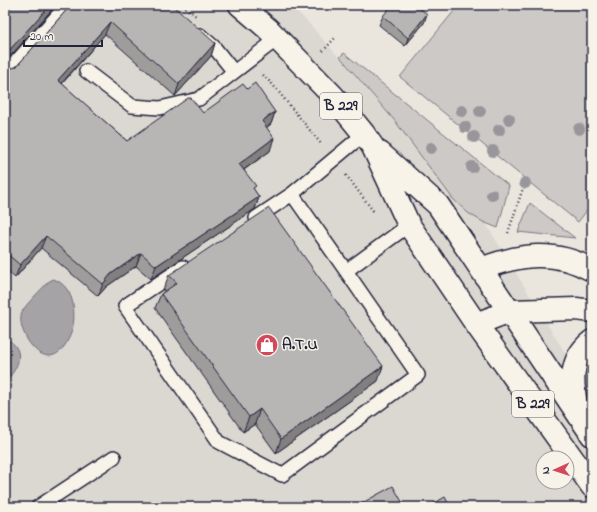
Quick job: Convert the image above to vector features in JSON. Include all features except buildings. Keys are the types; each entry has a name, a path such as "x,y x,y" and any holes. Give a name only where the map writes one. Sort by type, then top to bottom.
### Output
{"main road":[{"name":"B 229","path":"240,5 277,39 333,96 369,141 438,205 592,435"},
{"name":"B 229","path":"369,141 401,231 450,286 592,486"},
{"path":"450,286 481,270 508,260 537,256 562,258 592,270"},
{"path":"476,324 510,311 576,309 592,311"},
{"path":"577,413 572,384 575,364 582,349 592,341"}],"lane":[{"path":"5,74 67,5"},
{"path":"195,23 234,72"},
{"path":"86,71 132,106 160,108 199,99 277,39"},
{"path":"247,224 292,194 334,160 369,141"},
{"path":"195,259 125,306 219,442 282,475 418,375 292,194"},
{"path":"346,271 401,231"},
{"path":"38,507 114,457"}],"path":[{"path":"182,5 195,23"},
{"path":"248,62 273,85 353,182 401,231"},
{"path":"508,233 523,188"}],"shaded area":[{"path":"5,5 290,5 306,20 485,222 592,397 592,507 5,507"},
{"path":"459,5 592,5 592,204 578,222 400,77"},
{"path":"344,53 509,186 498,228 483,222 468,213 453,199 395,121 340,57"},
{"path":"530,203 575,238 518,232"},
{"path":"53,279 64,285 69,292 73,304 74,319 73,328 67,342 59,352 50,356 41,354 34,348 27,339 21,320 22,312 26,306 48,282"},
{"path":"5,338 12,342 16,348 18,359 14,371 5,382"}],"place":[{"name":"A.T.U","path":"267,345"}]}
